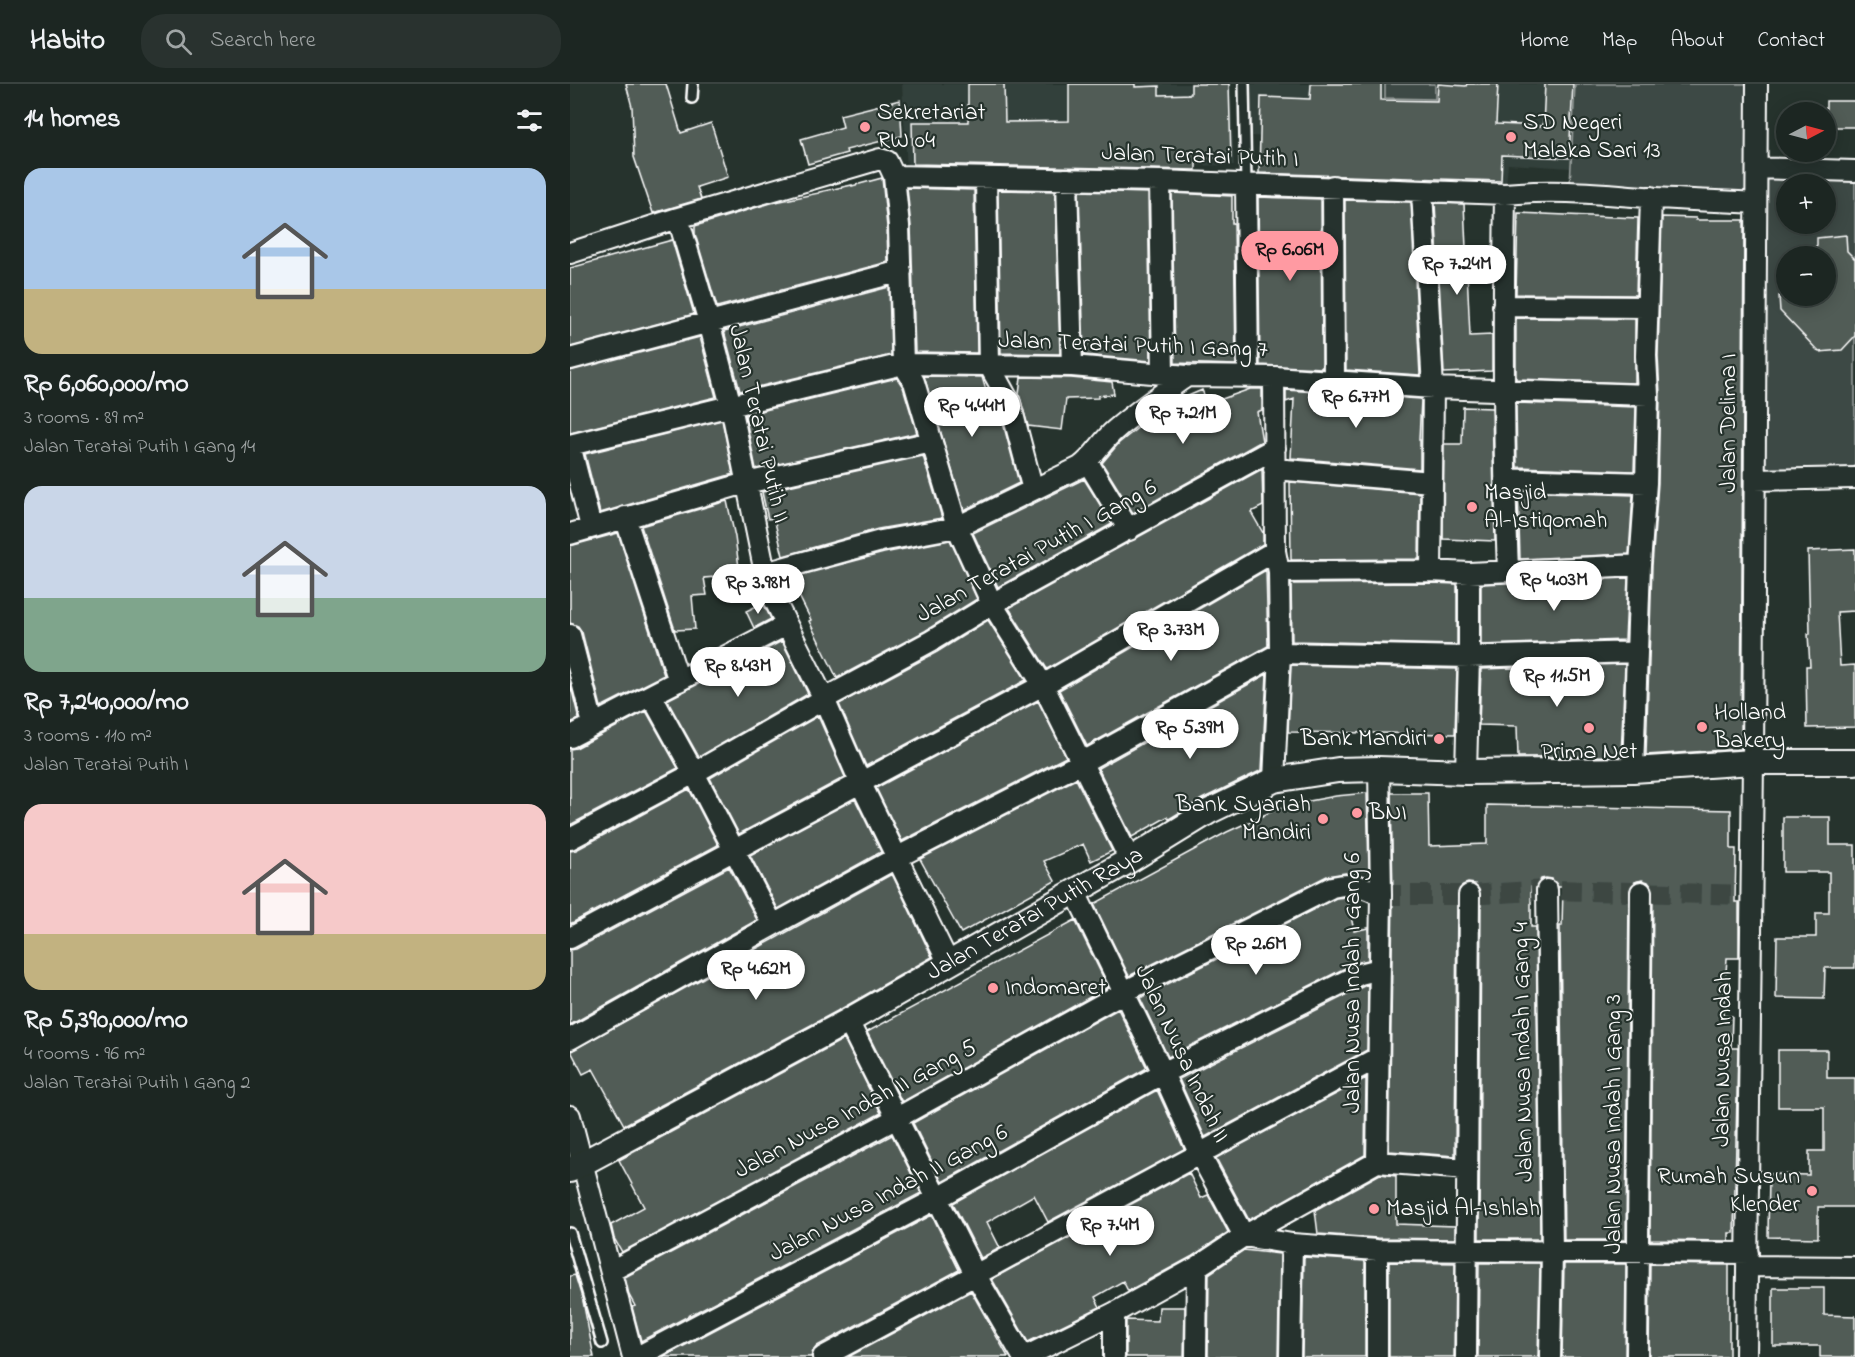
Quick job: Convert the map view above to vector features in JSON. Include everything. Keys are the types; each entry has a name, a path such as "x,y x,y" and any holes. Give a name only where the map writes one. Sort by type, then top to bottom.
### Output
{"street":[{"name":"Jalan Delima I","path":"1753,762 1757,84"},
{"path":"570,254 678,218 880,159 887,161 894,176 899,226 903,364 914,382 957,527 992,604 1043,685 1130,860"},
{"path":"1757,168 1855,171"},
{"name":"Jalan Teratai Putih I","path":"894,176 1333,186 1505,194 1556,191 1755,203"},
{"path":"986,178 989,365 1010,403 1033,490"},
{"path":"1067,179 1072,366"},
{"path":"1160,181 1163,374"},
{"path":"1246,184 1248,376"},
{"path":"1333,186 1334,380"},
{"path":"1422,190 1433,388 1431,571"},
{"path":"1505,194 1504,479 1508,571"},
{"path":"1633,770 1640,565 1646,483 1648,395 1646,356 1651,197"},
{"name":"Jalan Teratai Putih II","path":"678,218 731,406 765,573 774,598 824,699 896,858 949,964"},
{"path":"570,359 901,271"},
{"path":"1503,306 1647,307"},
{"name":"Jalan Teratai Putih I Gang 7","path":"570,445 903,364 1072,366 1187,376 1274,376 1504,392 1648,395"},
{"path":"765,573 881,541 957,527 1087,461 1115,430 1187,376"},
{"path":"1274,376 1275,551 1279,572 1280,653 1274,780"},
{"path":"570,534 746,483 932,442"},
{"path":"570,445 591,527"},
{"name":"Jalan Teratai Putih I Gang 6","path":"570,839 694,773 932,641 992,604 1275,448"},
{"path":"1087,461 1129,530"},
{"path":"1274,469 1432,482"},
{"path":"1755,480 1855,478"},
{"path":"1504,479 1646,483"},
{"path":"625,517 679,681"},
{"path":"570,938 1043,685 1275,551"},
{"path":"1279,572 1469,573 1640,565"},
{"path":"1466,772 1469,573"},
{"path":"570,737 786,625"},
{"path":"570,635 592,724"},
{"path":"570,1039 896,858 1083,762 1280,653 1469,657 1637,652"},
{"path":"651,695 773,925"},
{"name":"Jalan Teratai Putih Raya","path":"576,1166 848,1021 1075,892 1208,812 1274,780 1338,770 1466,772 1633,770 1753,762 1855,762"},
{"name":"Jalan Nusa Indah","path":"1746,1357 1753,762"},
{"name":"Jalan Nusa Indah I Gang 6","path":"1377,1162 1381,895 1379,769"},
{"name":"Jalan Nusa Indah II Gang 5","path":"610,1271 897,1118 1124,992 1332,887 1348,884 1381,895"},
{"name":"Jalan Nusa Indah I Gang 4","path":"1547,890 1552,1252 1550,1357"},
{"name":"Jalan Nusa Indah II","path":"1075,892 1163,1073 1199,1153 1244,1236"},
{"name":"Jalan Nusa Indah I Gang 3","path":"1637,1357 1641,892"},
{"path":"1466,1357 1469,895"},
{"name":"Jalan Nusa Indah II Gang 6","path":"635,1357 938,1198 1163,1073 1360,974 1372,971 1379,974"},
{"path":"848,1021 975,1274 1024,1357 1197,1267 1244,1236 1377,1162 1467,1169"},
{"path":"823,1357 1379,1057"},
{"path":"570,1116 576,1166 635,1357"},
{"path":"1244,1236 1292,1244 1377,1250 1638,1252 1855,1267"},
{"path":"1290,1357 1292,1244"},
{"path":"1377,1250 1377,1357"},
{"path":"1196,1357 1197,1267"},
{"path":"1114,1312 1114,1357"}],"lane":[{"path":"692,98 693,84"},
{"path":"1244,84 1246,184"},
{"path":"570,1234 602,1343"}],"shaded area":[{"path":"902,84 1231,84 1234,165 1114,168 1112,118 1113,171 907,170"},
{"path":"1249,84 1347,84 1346,139 1247,136"},
{"name":"SD Negeri Malaka Sari 13","path":"1352,84 1573,84 1570,168 1508,164 1506,187 1468,185 1470,155"},
{"path":"1385,84 1435,84 1435,99 1385,98"},
{"path":"1575,84 1748,84 1748,196 1570,185"},
{"path":"1757,168 1855,171 1855,478 1755,480"}],"building":[{"path":"626,84 666,84 681,133 711,123 728,177 697,187 701,199 653,213 634,157 632,107"},
{"path":"968,84 1004,84 1005,122 1069,121 1069,84 1159,86 1159,95 1191,94 1191,84 1229,84 1231,158 1196,159 1196,170 913,164 912,122 968,122"},
{"path":"1311,84 1381,84 1381,100 1437,101 1438,84 1466,86 1467,84 1498,84 1496,124 1543,126 1545,84 1573,84 1569,158 1502,155 1501,181 1259,173 1261,97 1310,99"},
{"path":"900,100 902,136 846,150 847,153 808,164 801,139 843,127 840,115"},
{"path":"1855,101 1855,127 1836,127 1836,102 1826,102"},
{"path":"882,178 888,262 717,307 695,234 695,226 771,203"},
{"path":"907,188 974,190 977,353 915,352 911,226"},
{"path":"998,190 1055,191 1060,354 1001,353"},
{"path":"1079,191 1148,193 1151,361 1084,355"},
{"path":"1172,193 1232,196 1236,365 1175,363"},
{"path":"1258,197 1321,199 1322,368 1260,365"},
{"path":"1345,200 1411,202 1420,375 1346,370"},
{"path":"1435,203 1464,204 1470,336 1492,335 1492,371 1444,373"},
{"path":"1518,213 1638,218 1636,295 1516,294"},
{"path":"1662,217 1744,220 1741,749 1646,755 1652,566 1658,483 1660,395 1658,356"},
{"path":"1846,235 1847,251 1855,259 1855,336 1842,350 1819,352 1780,311 1780,306 1836,306 1836,246 1816,246 1817,238"},
{"path":"672,240 694,314 570,347 570,268"},
{"path":"889,287 891,355 740,391 724,331"},
{"path":"1516,318 1635,319 1635,383 1516,379"},
{"path":"700,337 716,397 570,433 570,371"},
{"path":"924,376 982,377 992,410 999,408 1019,483 964,510"},
{"path":"1021,377 1112,382 1114,394 1098,396 1098,398 1066,399 1062,430 1028,426 1019,394"},
{"path":"897,378 903,387 917,433 756,469 745,415"},
{"path":"1250,389 1262,389 1262,410 1257,412 1262,441 1133,513 1102,463 1119,443 1165,406 1202,390 1208,404"},
{"path":"1286,390 1421,399 1420,469 1291,458 1294,399 1286,402"},
{"path":"1516,403 1636,407 1634,471 1517,467"},
{"path":"1463,407 1492,408 1495,541 1443,539 1444,444 1462,444"},
{"path":"722,420 733,474 600,513 585,454"},
{"path":"923,456 942,518 878,529 783,556 774,518 768,519 762,492"},
{"path":"1262,469 1263,506 1251,512 1263,533 1263,544 1047,669 1009,608"},
{"path":"1084,479 1112,524 998,587 973,533"},
{"path":"1290,482 1420,493 1419,559 1291,560"},
{"path":"1518,491 1633,495 1629,554 1520,559"},
{"path":"727,501 740,575 704,578 707,595 692,596 695,629 675,630 641,526"},
{"path":"618,533 664,675 601,707 582,632 578,626 570,623 570,546"},
{"path":"950,540 977,599 925,631 837,678 790,578 884,553"},
{"path":"1855,549 1855,611 1837,612 1840,666 1855,665 1855,727 1807,728 1806,666 1810,666 1808,551"},
{"path":"1266,570 1268,646 1087,746 1059,690"},
{"path":"1628,578 1625,640 1481,645 1481,584"},
{"path":"1291,584 1457,584 1457,645 1292,641"},
{"path":"763,603 771,619 754,628 746,611"},
{"path":"988,620 1026,680 866,766 839,704 937,652"},
{"path":"782,641 808,694 699,757 667,700"},
{"path":"1625,664 1621,756 1518,757 1517,726 1479,725 1481,669"},
{"path":"1291,665 1457,669 1455,734 1288,732"},
{"path":"1267,674 1262,770 1132,837 1098,768"},
{"path":"570,683 579,719 570,723"},
{"path":"1038,701 1066,757 902,841 876,788"},
{"path":"646,711 678,768 570,825 570,749"},
{"path":"818,716 845,777 739,834 710,778"},
{"path":"1076,779 1112,851 1091,861 1083,844 1044,861 1055,881 961,933 920,859"},
{"path":"689,789 718,845 570,924 570,851 576,850"},
{"path":"1367,793 1369,869 1356,873 1327,876 1129,976 1094,904 1227,832 1275,810 1336,796"},
{"path":"1391,793 1428,793 1429,846 1487,844 1487,805 1731,810 1731,849 1736,849 1735,902 1739,902 1739,958 1727,958 1723,1016 1732,1016 1731,1048 1738,1048 1734,1233 1729,1233 1729,1241 1650,1240 1653,892 1648,882 1642,880 1630,886 1629,892 1626,1240 1564,1240 1560,926 1562,926 1563,887 1558,887 1552,879 1541,879 1536,887 1531,887 1531,927 1536,927 1540,1239 1479,1239 1481,895 1475,884 1463,885 1458,889 1457,895 1455,1156 1389,1151 1393,895"},
{"path":"855,799 881,852 778,909 750,855"},
{"path":"1783,817 1830,817 1830,845 1855,845 1855,968 1825,968 1824,999 1776,998 1777,937 1816,937 1816,913 1829,913 1829,872 1783,872"},
{"path":"729,867 757,920 570,1025 570,950 576,949"},
{"path":"892,874 932,957 841,1009 624,1125 593,1069 583,1074 571,1051"},
{"path":"1347,897 1354,931 1368,928 1368,960 1355,963 1168,1057 1140,998 1336,898"},
{"path":"1075,920 1108,987 902,1102 867,1032"},
{"path":"1368,984 1367,1050 1205,1137 1179,1079"},
{"path":"1118,1009 1147,1068 942,1182 913,1123"},
{"path":"844,1039 881,1113 622,1252 614,1238 611,1225 644,1207 619,1160"},
{"path":"1778,1050 1827,1050 1827,1078 1855,1078 1855,1207 1818,1207 1818,1238 1768,1237 1769,1174 1809,1175 1809,1151 1824,1151 1824,1107 1778,1107"},
{"path":"1366,1078 1365,1155 1249,1220 1216,1158"},
{"path":"1157,1090 1184,1149 1048,1222 1034,1195 987,1222 1000,1248 981,1258 953,1203"},
{"path":"892,1135 921,1193 641,1341 632,1307 635,1306 629,1295 625,1277"},
{"path":"1189,1173 1201,1198 1208,1195 1228,1232 1191,1257 1128,1291 1123,1281 1095,1297 1100,1307 1028,1342 992,1279"},
{"path":"1380,1174 1396,1176 1396,1224 1455,1226 1455,1239 1377,1238 1318,1234 1315,1210"},
{"path":"932,1215 959,1270 817,1346 811,1357 663,1357"},
{"path":"1244,1250 1280,1254 1278,1357 1208,1357 1209,1274"},
{"path":"1304,1257 1365,1261 1365,1357 1302,1357"},
{"path":"1389,1262 1455,1263 1454,1357 1389,1357"},
{"path":"1479,1263 1540,1263 1538,1357 1478,1357"},
{"path":"1564,1264 1626,1264 1625,1357 1562,1357"},
{"path":"1650,1264 1729,1265 1729,1357 1649,1357"},
{"path":"575,1275 583,1301 594,1357 570,1357 570,1276"},
{"name":"Rumah Susun Klender","path":"1773,1288 1824,1288 1824,1315 1855,1316 1855,1357 1820,1357 1820,1346 1773,1346"},
{"path":"971,1291 1008,1357 848,1357"},
{"path":"1159,1307 1185,1307 1184,1357 1126,1357 1126,1320 1158,1321"}],"tunnel":[{"path":"1381,895 1469,895 1547,890 1751,895"}],"place":[{"name":"Sekretariat RW 04","path":"865,127"},
{"name":"SD Negeri Malaka Sari 13","path":"1511,137"},
{"name":"Masjid Al-Istiqomah","path":"1472,507"},
{"name":"Holland Bakery","path":"1702,727"},
{"name":"Prima Net","path":"1589,728"},
{"name":"Bank Mandiri","path":"1439,739"},
{"name":"BNI","path":"1357,813"},
{"name":"Bank Syariah Mandiri","path":"1323,819"},
{"name":"Indomaret","path":"993,988"},
{"name":"Rumah Susun Klender","path":"1812,1191"},
{"name":"Masjid Al-Ishlah","path":"1374,1209"}]}
